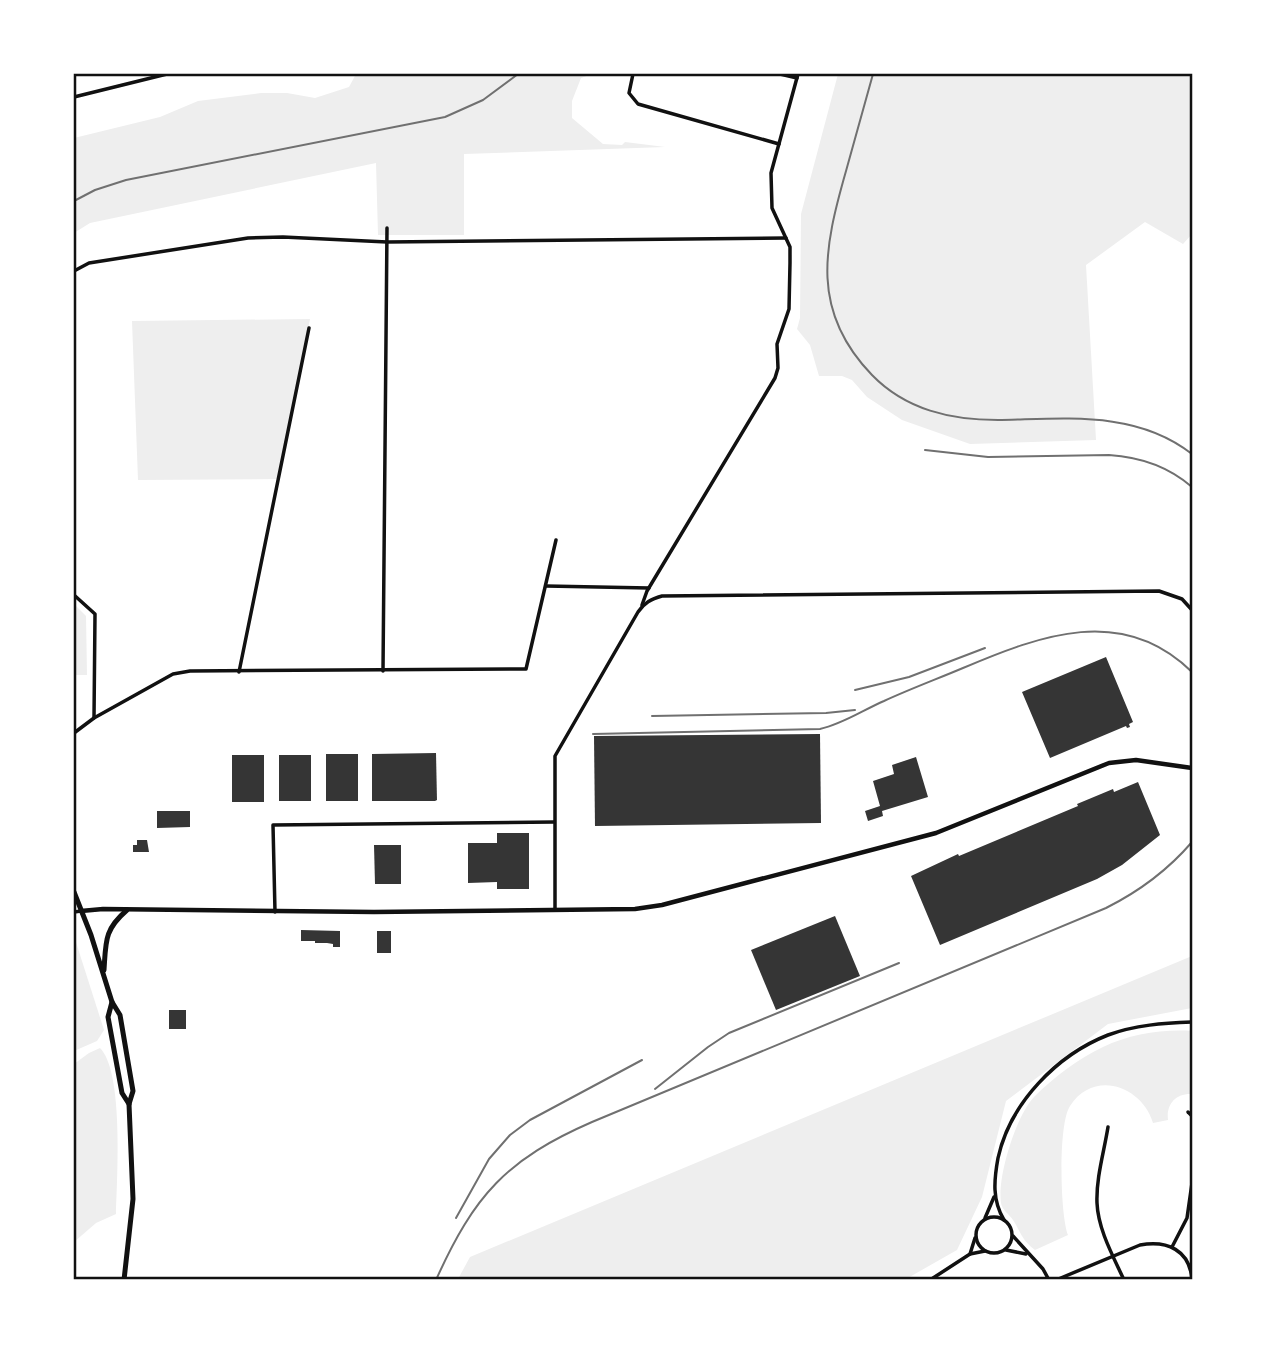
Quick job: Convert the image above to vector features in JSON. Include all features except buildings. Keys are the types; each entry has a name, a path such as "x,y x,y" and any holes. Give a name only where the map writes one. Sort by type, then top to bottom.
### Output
{"main road":[{"path":"81,911 635,909 662,905 936,833 1109,763 1136,760 1192,768"},
{"path":"74,892 112,1002 120,1015 128,1049 133,1091 129,1104 133,1199 124,1279"},
{"path":"104,976 107,933 114,921 127,910"},
{"path":"112,1002 108,1017 122,1093 129,1104"}],"street":[{"path":"74,97 167,74"},
{"path":"633,74 629,87 630,95 638,104 779,144"},
{"path":"555,910 553,766 558,746 775,378 778,363 777,344 789,309 790,247 776,219 770,197 771,173 798,76 780,74"},
{"path":"383,671 387,228"},
{"path":"74,271 89,263 248,238 387,242 786,237"},
{"path":"239,672 309,328"},
{"path":"74,733 94,718 173,674 190,671 526,669 556,540"},
{"path":"546,586 649,588"},
{"path":"642,607 648,601 662,596 1159,591 1182,599 1192,610"},
{"path":"74,595 95,614 94,718"},
{"path":"275,912 273,824 554,822"},
{"path":"74,912 81,911"},
{"path":"984,1220 994,1195 1000,1153 1012,1119 1034,1088 1070,1056 1108,1035 1157,1023 1192,1022"},
{"path":"1108,1128 1097,1203 1100,1222 1124,1279"},
{"path":"1172,1247 1187,1218 1192,1183"},
{"path":"930,1279 970,1254 986,1251 998,1253 1010,1244 1012,1229 1004,1220 994,1195"},
{"path":"970,1254 978,1226 984,1220 993,1216 1004,1220"},
{"path":"1012,1235 1028,1255 1036,1260 1049,1279"},
{"path":"975,1237 986,1251"},
{"path":"1056,1279 1153,1242 1172,1247 1187,1261 1192,1279"},
{"path":"1003,1250 1028,1255"}],"shaded area":[{"path":"356,74 592,74 581,78 572,101 572,118 603,144 622,145 625,142 665,147 464,154 464,235 378,235 376,163 90,223 74,233 74,138 160,117 198,101 261,93 287,93 315,98 349,87"},
{"path":"838,74 1192,74 1192,234 1183,244 1145,222 1086,265 1096,440 970,444 902,420 867,397 852,380 842,376 819,376 810,345 797,329 800,318 801,214"},
{"path":"310,319 278,479 138,480 132,321"},
{"path":"74,604 86,616 87,675 74,675"},
{"path":"74,936 104,1030 97,1041 74,1051"},
{"path":"1192,956 1192,1008 1108,1024 1006,1101 982,1197 957,1250 906,1279 458,1279 470,1257"},
{"path":"1192,1031 1192,1094 1181,1095 1170,1104 1168,1120 1153,1123 1139,1100 1128,1092 1104,1085 1080,1095 1070,1106 1066,1116 1062,1149 1063,1209 1068,1235 1035,1250 1024,1239 1001,1203 1002,1178 1009,1147 1027,1106 1058,1076 1103,1047 1147,1033"},
{"path":"100,1048 108,1061 116,1102 116,1214 96,1223 74,1242 74,1064"}],"railway":[{"path":"74,201 95,190 126,180 445,117 483,100 518,74"},
{"path":"873,74 838,199 828,253 831,303 839,327 852,351 872,375 899,397 914,405 946,415 980,420 1100,420 1148,430 1192,454"},
{"path":"925,450 988,457 1121,456 1164,469 1192,487"},
{"path":"593,734 820,729 992,656 1022,645 1081,632 1110,632 1138,638 1166,651 1192,672"},
{"path":"855,690 909,677 985,648"},
{"path":"652,716 826,713 855,710"},
{"path":"436,1280 464,1225 480,1202 496,1183 537,1150 592,1122 1106,908 1153,879 1192,842"},
{"path":"655,1089 729,1033 899,963"},
{"path":"456,1218 489,1159 510,1135 530,1120 642,1060"}]}
